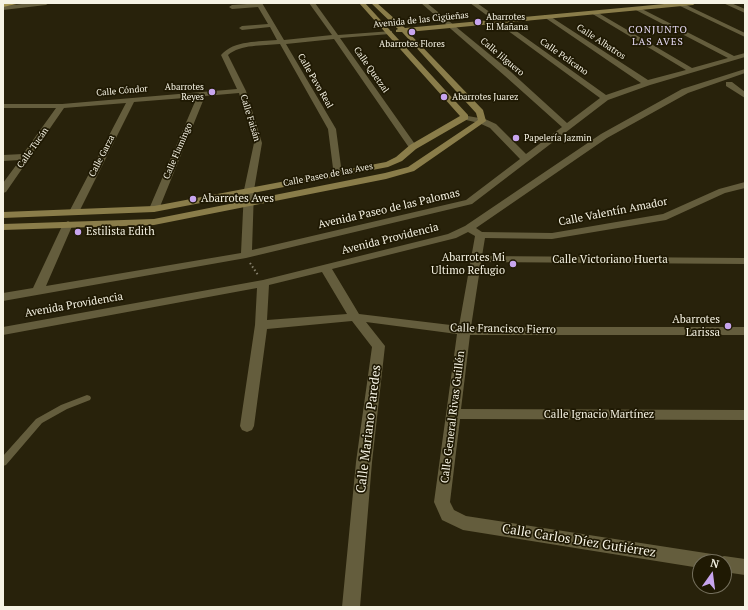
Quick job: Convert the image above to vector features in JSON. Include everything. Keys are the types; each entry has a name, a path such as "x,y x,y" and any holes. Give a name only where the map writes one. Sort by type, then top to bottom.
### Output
{"main road":[{"path":"3,6 18,3"}],"street":[{"path":"3,6 46,3"},
{"name":"Calle Quetzal","path":"312,3 413,147"},
{"path":"362,3 390,32 465,117 482,121 493,126 525,159"},
{"path":"374,3 404,31 480,112 482,121"},
{"name":"Calle Jilguero","path":"424,3 508,74 567,127"},
{"name":"Calle Pelícano","path":"473,3 605,98"},
{"name":"Avenida de las Cigüeñas","path":"224,55 238,46 694,3"},
{"path":"726,3 745,11"},
{"path":"232,7 260,4"},
{"name":"Calle Pavo Real","path":"260,4 332,129 337,174"},
{"path":"680,4 745,36"},
{"path":"636,8 733,58"},
{"path":"592,12 692,70"},
{"name":"Calle Albatros","path":"546,16 647,83"},
{"path":"242,28 272,25"},
{"name":"Calle Faisán","path":"224,55 242,91 258,143 250,190 246,255"},
{"name":"Avenida Paseo de las Palomas","path":"3,297 246,255 469,202 605,98 647,83 745,55"},
{"name":"Avenida Providencia","path":"3,331 263,283 474,231 604,136 685,91 745,71"},
{"path":"729,84 745,96"},
{"name":"Calle Cóndor","path":"3,106 62,106 242,91"},
{"name":"Calle Flamingo","path":"154,209 202,94"},
{"name":"Calle Garza","path":"74,212 131,100"},
{"name":"Calle Tucán","path":"3,190 62,106"},
{"name":"Calle Paseo de las Aves","path":"3,215 154,209 388,164 399,159 413,147 465,117"},
{"name":"Calle Paseo de las Aves","path":"3,227 154,222 386,176 411,169 482,121"},
{"path":"3,158 27,157"},
{"name":"Calle Valentín Amador","path":"474,231 552,236 666,217 722,191 745,185"},
{"path":"37,292 68,224"},
{"name":"Calle General Rivas Guillén","path":"448,515 442,502 464,330 476,259 474,231"},
{"name":"Calle Victoriano Huerta","path":"476,259 745,261"},
{"name":"Calle Mariano Paredes","path":"325,267 355,317 379,346 364,462 351,607"},
{"path":"247,426 261,325 263,283"},
{"name":"Calle Francisco Fierro","path":"261,325 355,317 464,330 745,331"},
{"name":"Calle Ignacio Martínez","path":"453,414 745,416"},
{"name":"Calle Carlos Díez Gutiérrez","path":"448,515 463,523 692,559"},
{"path":"732,565 745,567"}],"lane":[{"path":"3,462 39,421 64,407 87,398"}],"path":[{"path":"246,255 263,283"}],"place":[{"name":"Abarrotes El Mañana","path":"478,22"},
{"name":"Abarrotes Flores","path":"412,32"},
{"name":"Abarrotes Reyes","path":"212,92"},
{"name":"Abarrotes Juarez","path":"444,97"},
{"name":"Papelería Jazmin","path":"516,138"},
{"name":"Abarrotes Aves","path":"193,199"},
{"name":"Estilista Edith","path":"78,232"},
{"name":"Abarrotes Mi Ultimo Refugio","path":"513,264"},
{"name":"Abarrotes Larissa","path":"728,326"}],"district":[{"name":"CONJUNTO LAS AVES","path":"658,36"}]}
